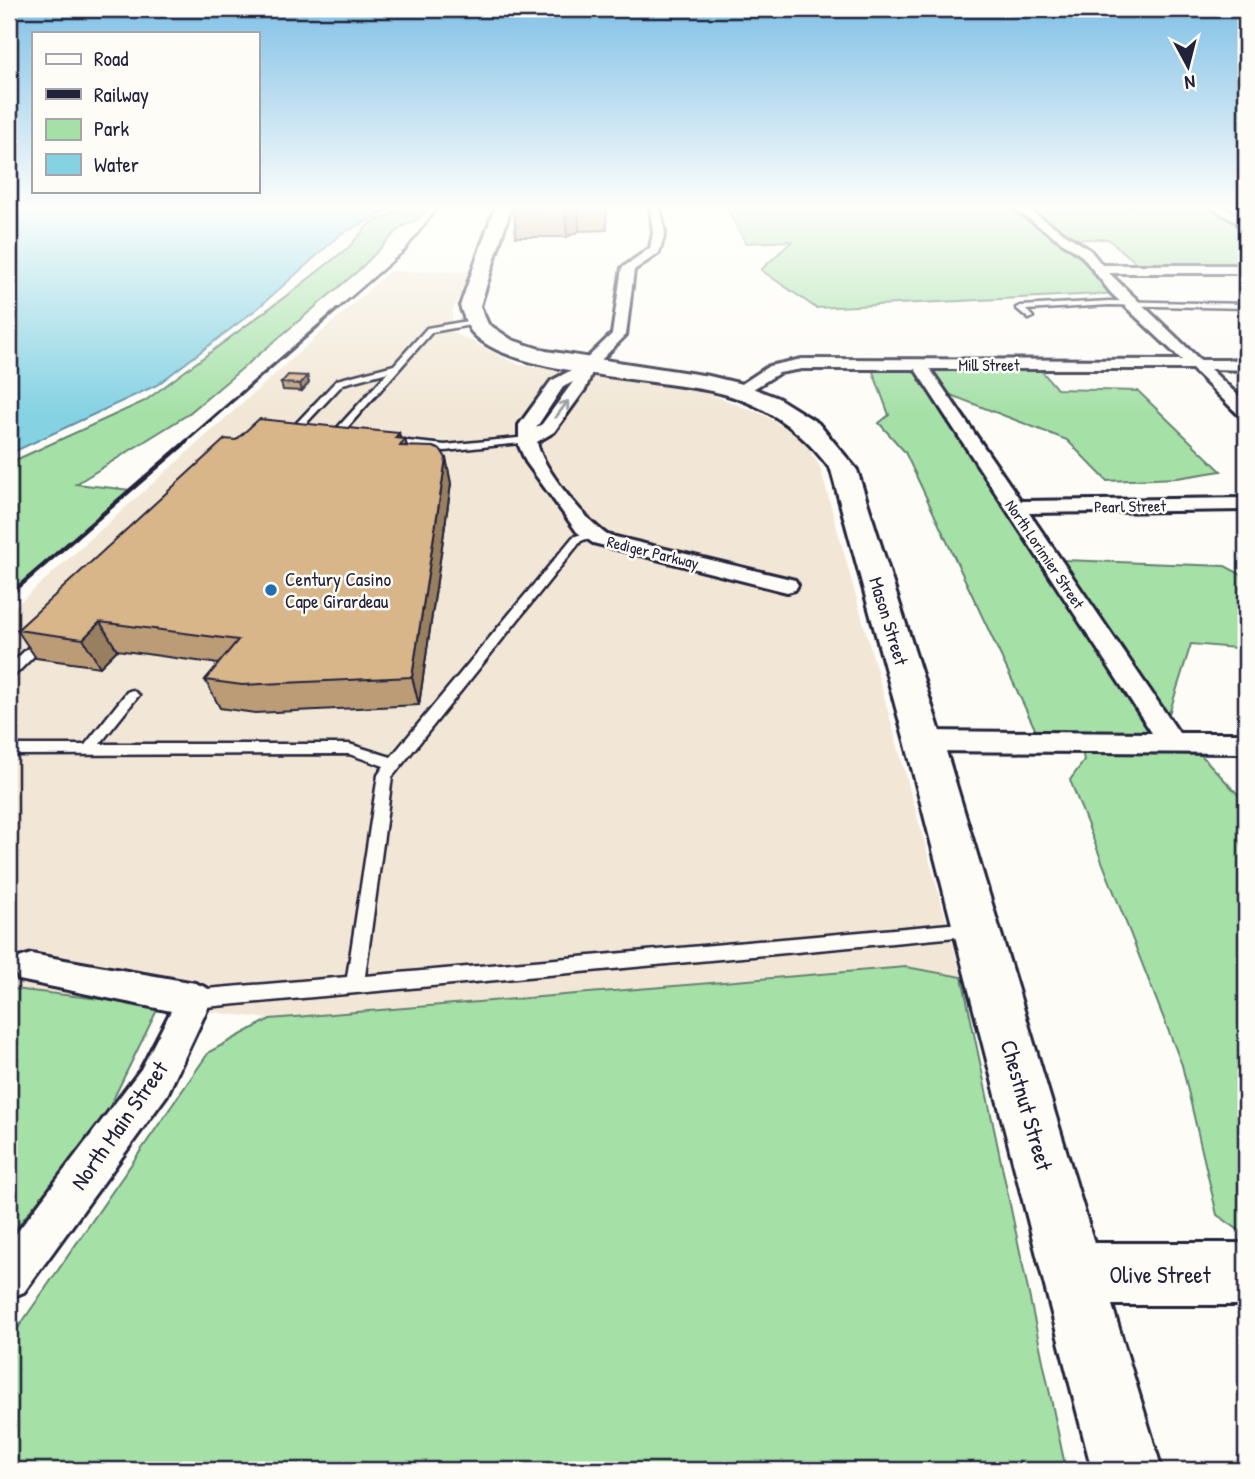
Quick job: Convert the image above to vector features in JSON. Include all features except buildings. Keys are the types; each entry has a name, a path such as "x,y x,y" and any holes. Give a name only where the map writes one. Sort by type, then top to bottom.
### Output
{"main road":[{"path":"480,276 471,298 470,313 473,322 485,334 577,377"},
{"path":"528,354 553,373 577,377"},
{"name":"Mason Street","path":"577,377 626,371 675,377 739,391 793,414 823,440 844,470 924,741"},
{"name":"Chestnut Street","path":"924,741 1075,1274 1127,1470"},
{"name":"Olive Street","path":"1075,1274 1246,1274"}],"street":[{"path":"528,440 548,428 577,377 620,335 627,276"},
{"path":"1105,276 1193,365 1246,412"},
{"name":"Mill Street","path":"739,391 774,369 802,364 1246,365"},
{"name":"North Lorimier Street","path":"920,365 1172,743"},
{"name":"Rediger Parkway","path":"528,440 535,462 590,534 621,546 787,585"},
{"name":"Pearl Street","path":"1014,507 1246,504"},
{"path":"924,741 1246,743"},
{"path":"31,969 195,999"},
{"name":"North Main Street","path":"9,1277 154,1082 195,999"}],"lane":[{"path":"1029,317 1020,308 1108,303 1133,306 1246,306"},
{"path":"322,434 340,436 430,330 473,322"},
{"path":"308,433 289,432 340,382 397,367"},
{"path":"377,440 445,448 528,440"},
{"path":"355,985 385,775 577,539 590,534"},
{"path":"9,673 49,635"},
{"path":"89,750 132,695"},
{"path":"9,750 349,749 395,764"},
{"path":"195,999 977,929"}],"shaded area":[{"path":"384,276 469,276 452,311 452,332 519,365 692,387 764,415 802,438 820,467 962,977 906,967 270,1019 15,989 9,996 9,612"}],"green space":[{"path":"312,276 352,276 187,415 76,484 131,490 9,595 9,463 145,401"},
{"path":"770,276 1104,276 1120,293 816,308"},
{"path":"1039,368 1057,389 1138,391 1221,471 1177,478 1107,481 1067,440 951,395 1063,560 1225,566 1246,577 1246,649 1191,644 1168,717 1181,732 1036,731 905,452 879,423 889,415 872,369"},
{"path":"1082,749 1201,755 1246,803 1246,1235 1217,1215 1182,1065 1070,780 1084,761"},
{"path":"906,967 962,977 1066,1470 9,1470 9,1341 209,1052 270,1019"},
{"path":"14,989 159,1006 104,1118 9,1237 9,996"}],"water":[{"path":"9,276 294,276 258,308 157,385 9,454"}],"railway":[{"path":"336,311 376,276"},
{"path":"184,443 338,309"},
{"path":"9,595 186,442"}],"place":[{"name":"Century Casino Cape Girardeau","path":"271,590"}]}
